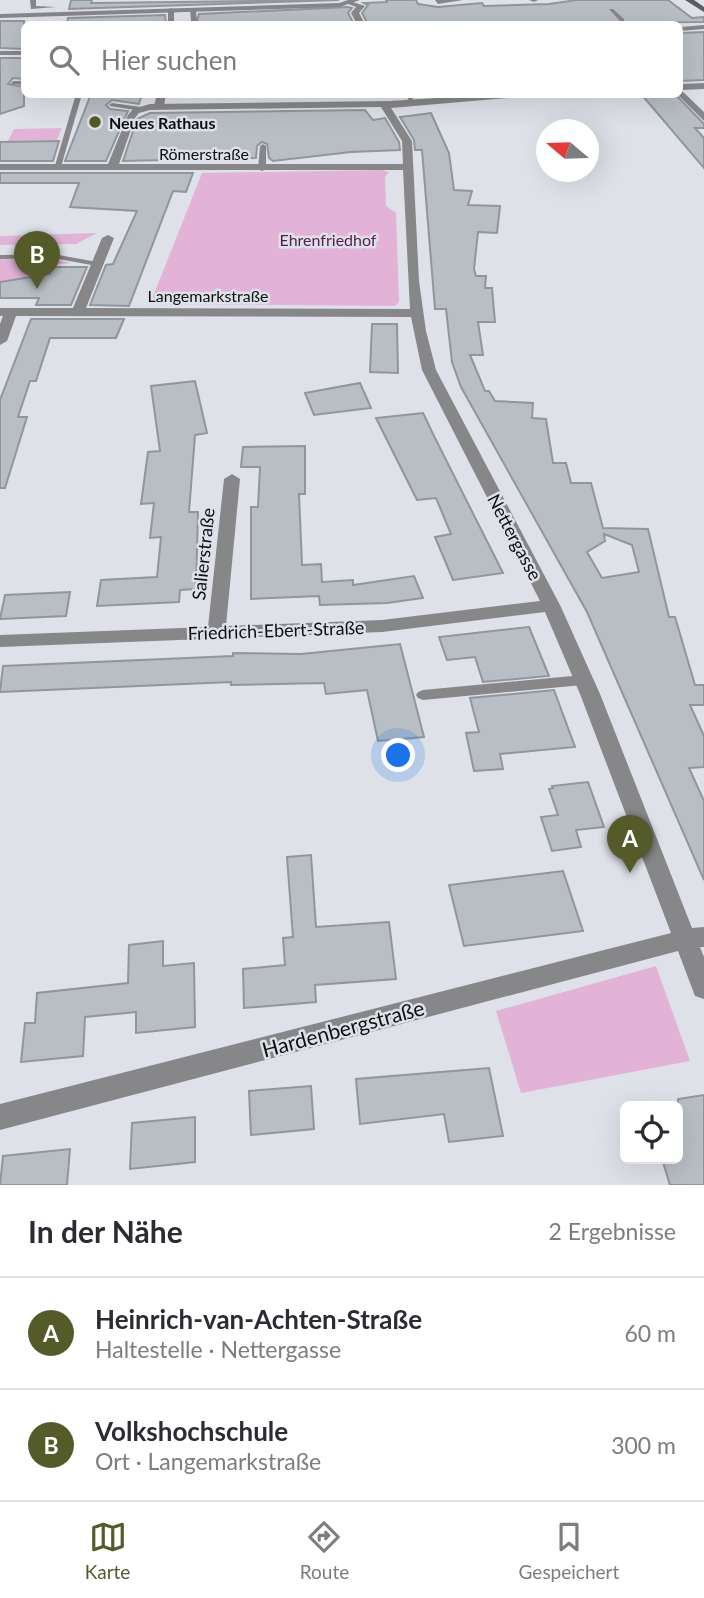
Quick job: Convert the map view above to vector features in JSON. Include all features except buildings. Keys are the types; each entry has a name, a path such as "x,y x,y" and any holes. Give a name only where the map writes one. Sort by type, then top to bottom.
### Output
{"main road":[{"path":"689,0 704,10"}],"street":[{"path":"438,2 459,0"},
{"path":"0,16 53,7 171,10 353,1 361,6 355,13 359,21"},
{"path":"683,29 704,27"},
{"path":"0,53 21,53"},
{"path":"683,89 704,86"},
{"path":"683,93 704,118"},
{"path":"159,106 161,98"},
{"path":"376,98 390,104"},
{"path":"112,168 131,117 141,109 159,106 390,104 410,98"},
{"name":"Nettergasse","path":"390,104 386,107 388,113 407,141 416,313 433,382 551,605 695,938 704,988"},
{"name":"Römerstraße","path":"0,167 407,167"},
{"path":"78,312 108,237"},
{"path":"0,341 5,312"},
{"name":"Langemarkstraße","path":"5,312 416,313"},
{"name":"Salierstraße","path":"216,633 232,479"},
{"name":"Friedrich-Ebert-Straße","path":"0,640 382,626 551,605"},
{"name":"Hardenbergstraße","path":"0,1117 695,938"}],"lane":[{"path":"33,0 33,8 53,7"},
{"path":"194,9 194,21"},
{"path":"171,10 171,21"},
{"path":"611,10 622,20"},
{"path":"13,83 21,83"},
{"path":"57,167 78,98"},
{"path":"111,105 141,109"},
{"path":"262,169 263,146"},
{"path":"0,257 53,256 97,264"},
{"path":"423,695 583,680"}],"green space":[{"path":"62,128 57,140 8,141 14,129"},
{"name":"Ehrenfriedhof","path":"389,172 385,177 386,206 396,213 399,302 395,306 150,304 202,173"},
{"path":"97,233 76,244 0,245 0,236"},
{"path":"47,258 72,263 51,265 49,274 0,282 0,259"},
{"path":"656,966 690,1061 521,1093 496,1011"}],"place":[{"name":"Neues Rathaus","path":"95,122"},
{"name":"Volkshochschule","path":"37,289"},
{"name":"Heinrich-van-Achten-Straße","path":"630,873"}]}
